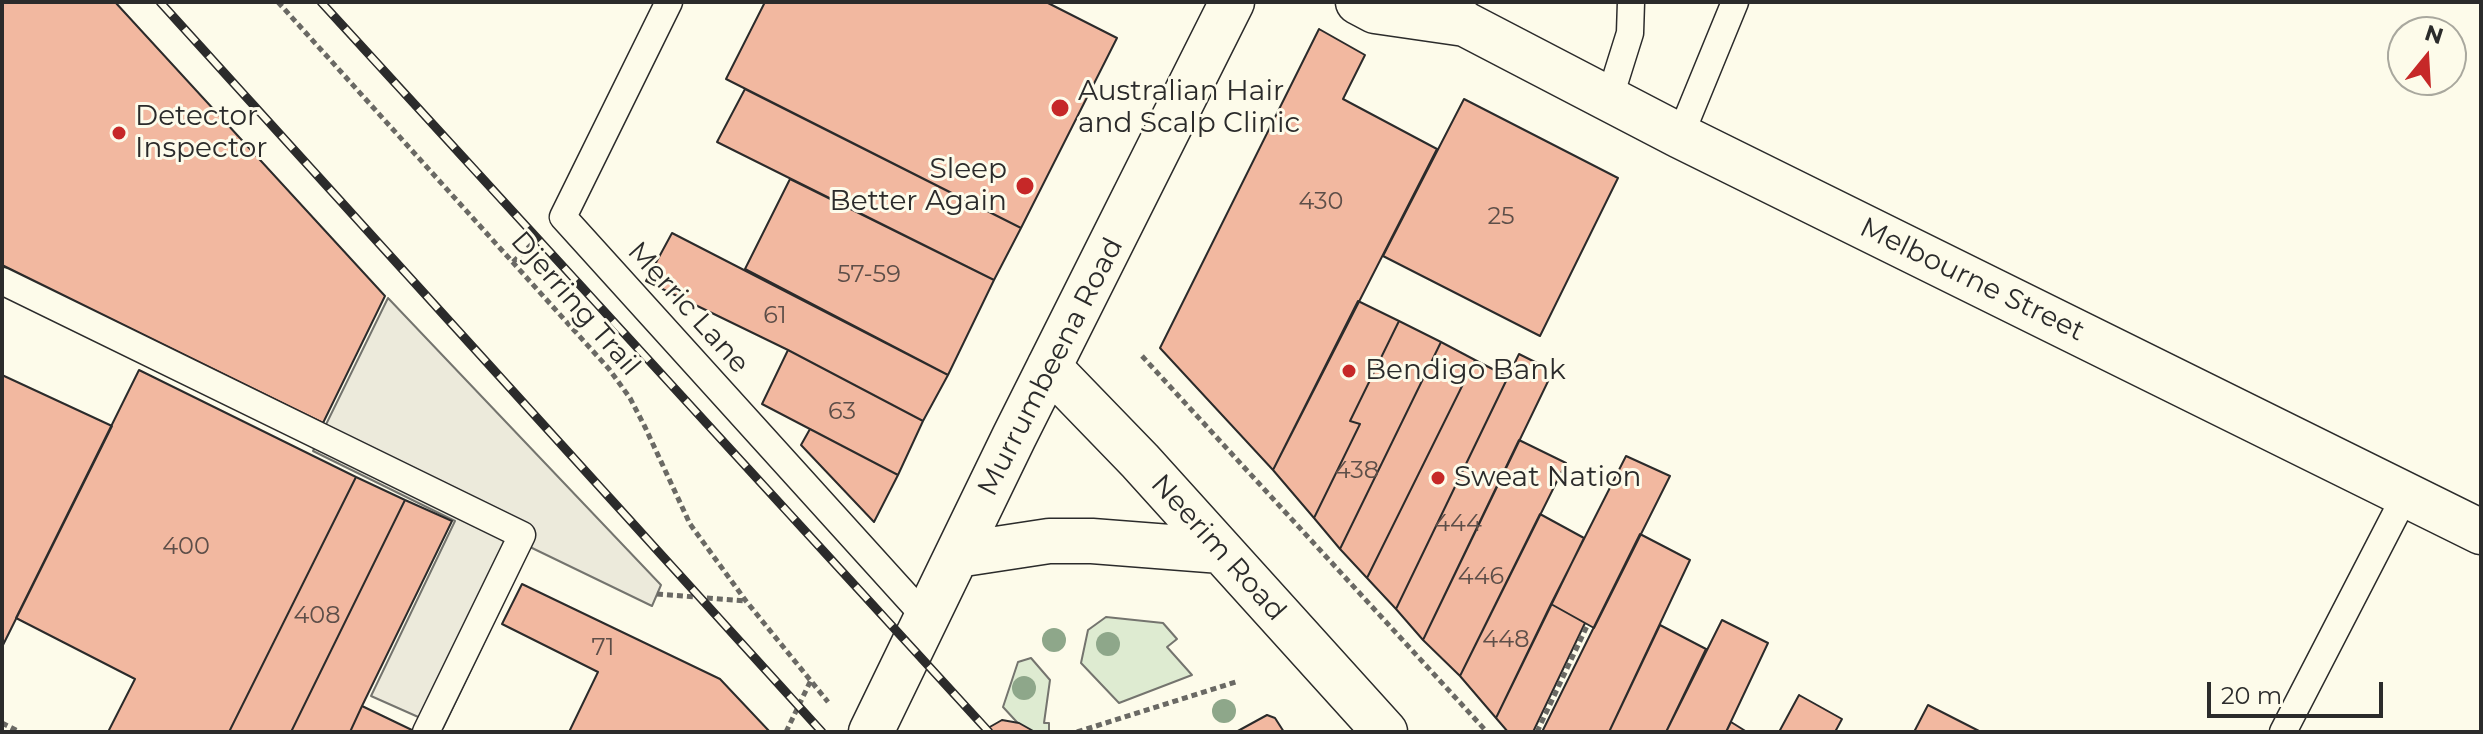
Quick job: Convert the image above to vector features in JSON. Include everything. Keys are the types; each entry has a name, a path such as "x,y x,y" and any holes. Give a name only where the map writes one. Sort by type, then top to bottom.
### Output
{"street":[{"name":"Murrumbeena Road","path":"871,732 1232,2"},
{"name":"Melbourne Street","path":"1358,2 1375,11 1458,9 1609,100 2481,532"},
{"name":"Neerim Road","path":"1049,367 1129,450 1385,732"},
{"path":"957,555 1049,541 1092,541 1221,551"}],"lane":[{"name":"Merric Lane","path":"669,2 563,217 927,619"},
{"path":"1609,100 1630,33 1631,2"},
{"path":"1680,136 1735,2"},
{"path":"2,281 522,535 426,732"},
{"path":"2283,732 2406,494"}],"path":[{"name":"Djerring Trail","path":"278,2 609,369 630,398 690,524 746,601 827,701"},
{"path":"1142,356 1487,732"},
{"path":"657,594 746,601"},
{"path":"1537,732 1588,624"},
{"path":"786,732 811,680"},
{"path":"1077,732 1239,681"},
{"path":"2,723 20,732"}],"green space":[{"path":"1106,617 1163,623 1177,639 1167,647 1192,675 1119,703 1081,663 1088,630"},
{"path":"1031,658 1050,680 1044,723 1049,723 1049,732 1026,732 1003,707 1018,662"}],"shaded area":[{"path":"388,298 661,585 652,606 530,547 443,728 371,696 455,521 313,451"}],"building":[{"name":"Detector Inspector","path":"2,2 115,2 385,296 323,423 2,265"},
{"path":"765,2 1046,2 1117,38 1021,228 726,79"},
{"path":"1319,29 1365,55 1343,99 1437,149 1273,470 1160,348"},
{"path":"745,89 1021,228 994,280 717,142"},
{"path":"1464,99 1618,178 1540,336 1383,256"},
{"path":"790,179 994,280 948,375 745,269"},
{"path":"672,233 948,375 923,421 788,350 646,281"},
{"name":"Bendigo Bank","path":"1358,301 1399,321 1350,421 1360,424 1314,518 1273,470"},
{"path":"1399,321 1441,342 1340,549 1314,518 1360,424 1350,421"},
{"path":"1441,342 1475,360 1367,578 1340,549"},
{"path":"788,350 923,421 898,475 762,404"},
{"path":"1519,354 1553,371 1423,640 1396,609"},
{"name":"Sweat Nation","path":"1475,360 1508,377 1396,609 1367,578"},
{"path":"139,370 356,477 229,732 108,732 135,679 16,618"},
{"path":"2,375 112,426 2,647"},
{"path":"810,429 898,475 874,522 801,445"},
{"path":"1519,440 1566,463 1460,676 1423,640"},
{"path":"1626,456 1670,476 1594,628 1551,604"},
{"path":"356,477 405,500 291,732 229,732"},
{"path":"405,500 452,521 350,732 291,732"},
{"path":"1540,514 1584,538 1496,718 1460,676"},
{"path":"1640,534 1690,560 1609,732 1542,732"},
{"path":"522,584 720,679 770,732 569,732 598,672 502,624"},
{"path":"1551,604 1585,623 1533,732 1508,732 1496,718"},
{"path":"1722,620 1768,643 1726,732 1666,732"},
{"path":"1660,625 1706,649 1666,732 1609,732"},
{"path":"1799,695 1842,719 1835,732 1779,732"},
{"path":"1928,705 1981,732 1914,732"},
{"path":"362,706 414,731 350,732"},
{"path":"1267,715 1275,718 1284,732 1236,732"},
{"path":"1002,720 1019,723 1035,732 981,732"},
{"path":"1731,722 1747,732 1726,732"}],"railway":[{"path":"160,2 822,732"},
{"path":"321,2 989,732"}],"place":[{"name":"Australian Hair and Scalp Clinic","path":"1060,108"},
{"name":"Detector Inspector","path":"119,133"},
{"name":"Sleep Better Again","path":"1025,186"},
{"name":"Bendigo Bank","path":"1349,371"},
{"name":"Sweat Nation","path":"1438,478"}]}
